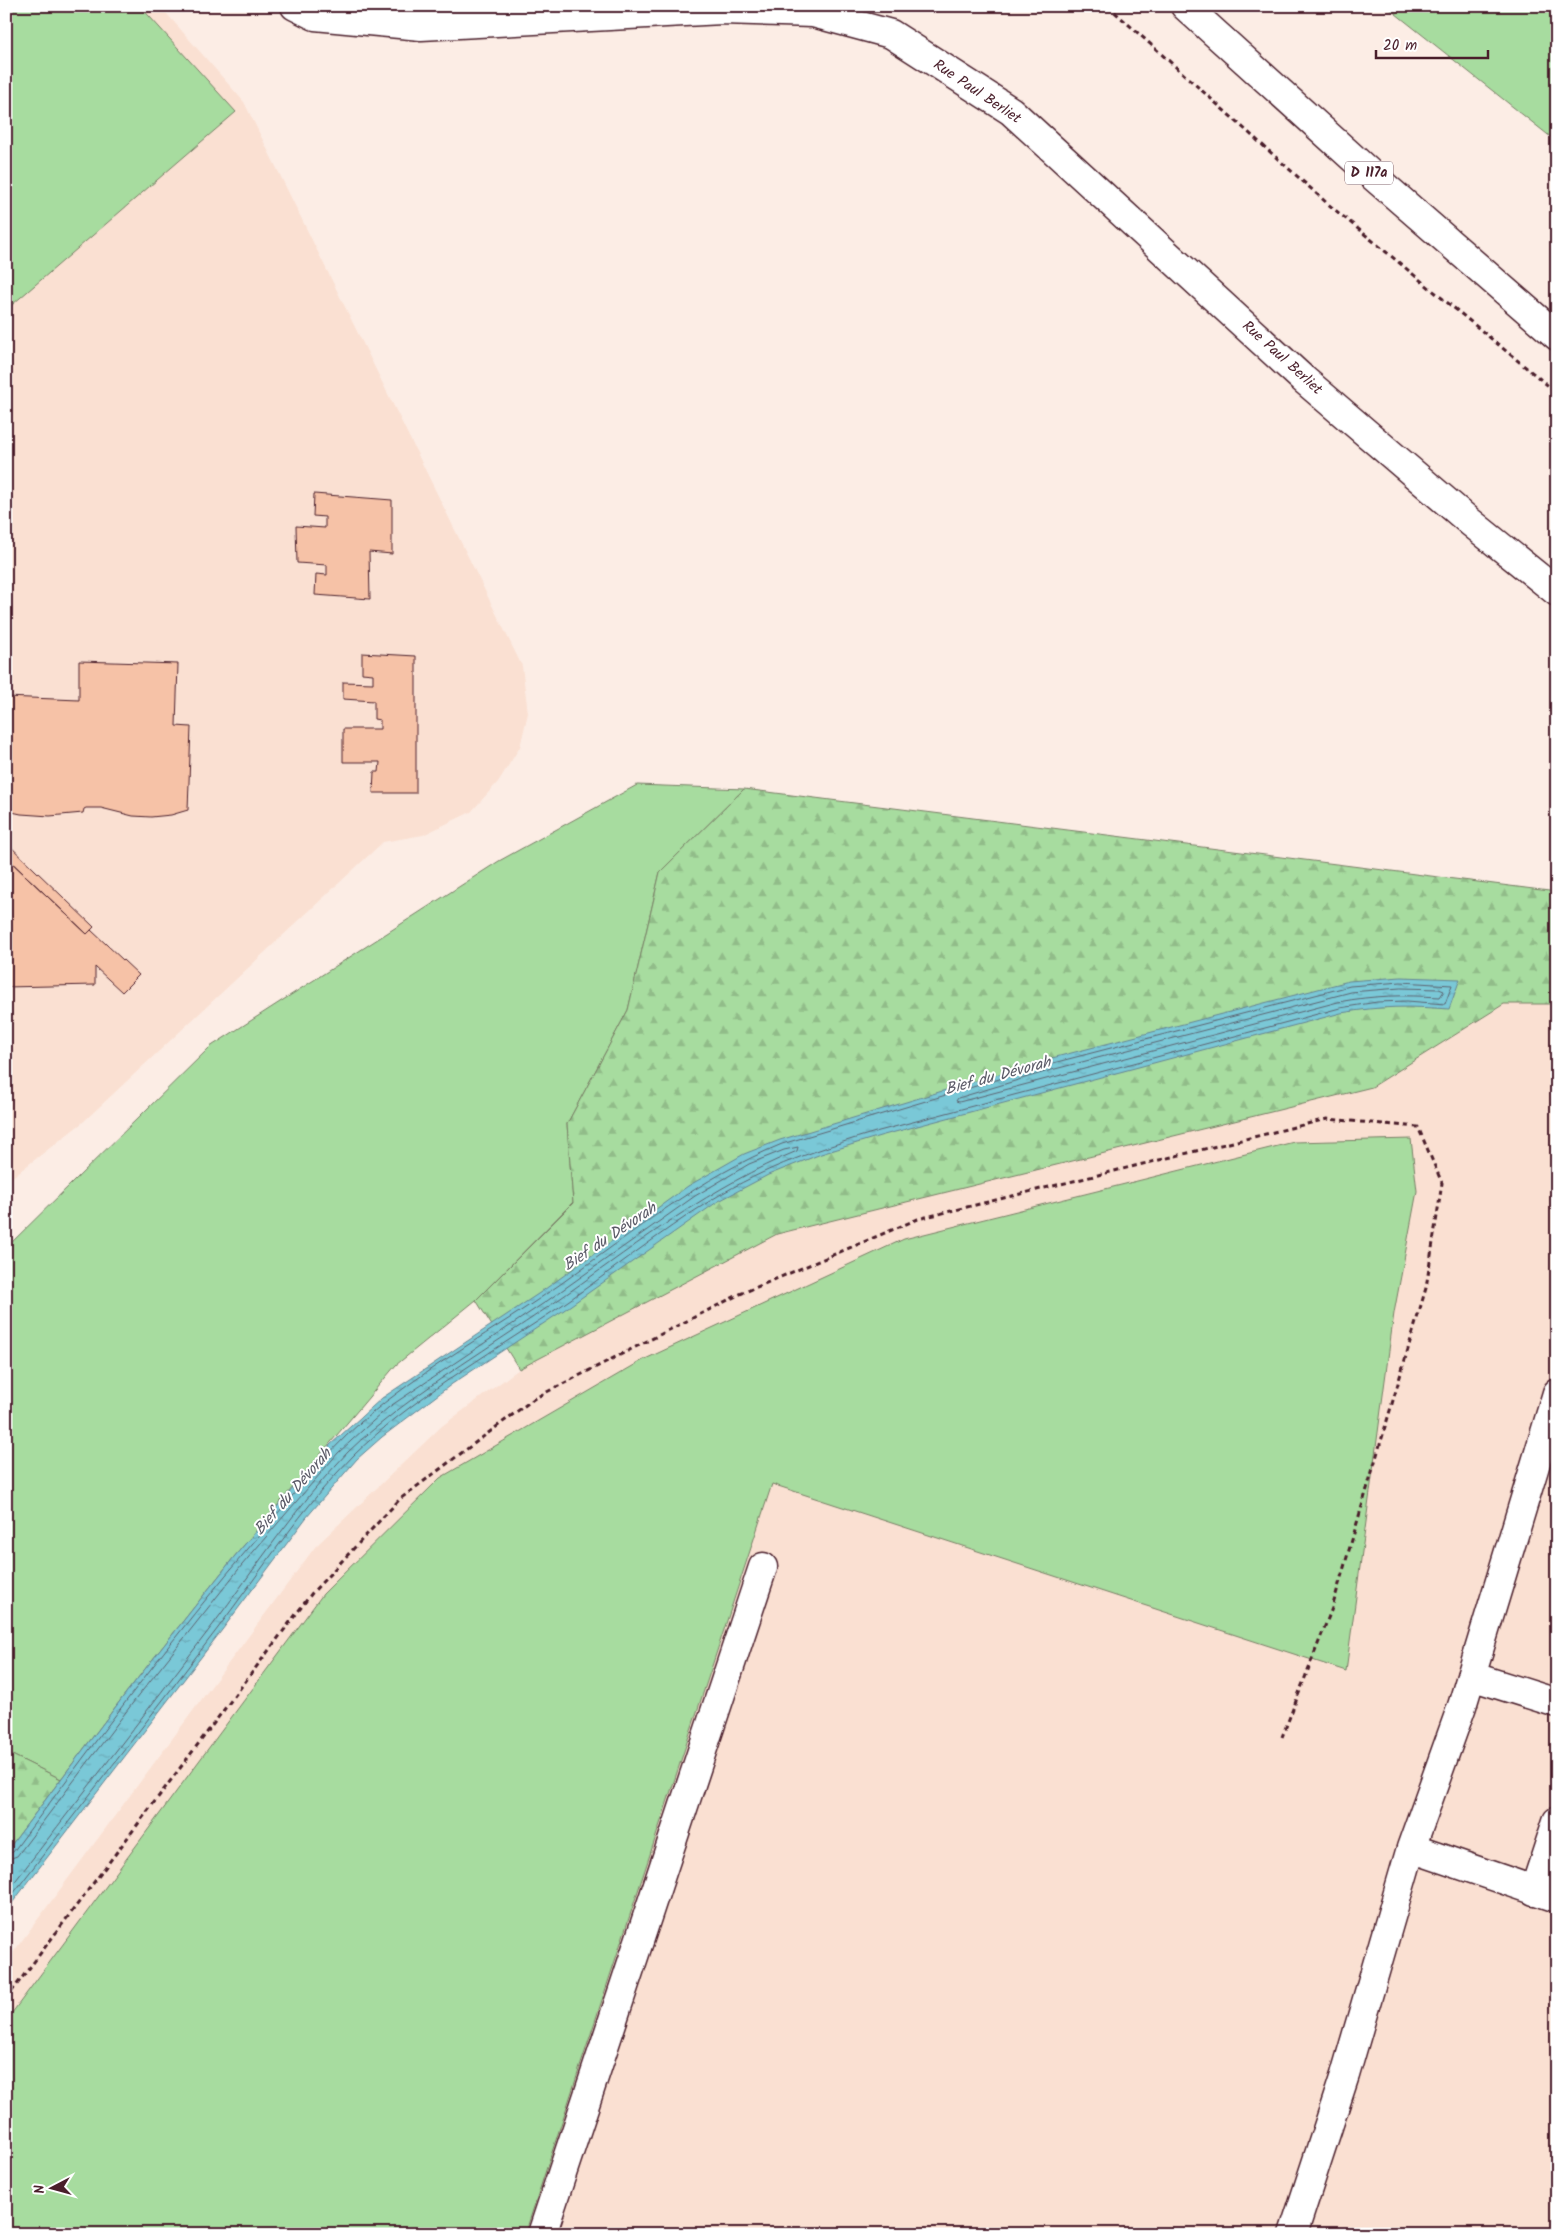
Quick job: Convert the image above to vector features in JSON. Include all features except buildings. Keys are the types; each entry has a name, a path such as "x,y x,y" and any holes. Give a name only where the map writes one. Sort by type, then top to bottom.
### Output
{"street":[{"name":"Rue Paul Berliet","path":"295,6 315,16 421,26 722,10 813,13 891,34 1011,111 1302,378 1469,521 1557,592"},
{"name":"D 117a","path":"1185,6 1374,177 1557,336"},
{"path":"1293,2234 1345,2075 1411,1848 1471,1676 1557,1394"},
{"path":"542,2234 763,1567"},
{"path":"1471,1676 1557,1703"},
{"path":"1411,1848 1546,1894 1557,1821"}],"path":[{"path":"1108,6 1328,204 1557,393"},
{"path":"6,1999 312,1592 400,1499 535,1398 740,1294 918,1219 1327,1119 1418,1127 1442,1183 1426,1288 1332,1608 1282,1737"}],"shaded area":[{"path":"6,6 160,6 244,102 522,666 528,713 520,747 498,782 471,812 423,835 383,842 82,1123 6,1182"},
{"path":"1504,1004 1557,1004 1557,2234 6,2234 6,1962 315,1547 442,1426 519,1369 777,1234 1372,1087"}],"green space":[{"path":"6,6 140,6 236,112 6,310"},
{"path":"1386,6 1557,6 1557,142"},
{"path":"637,785 744,789 660,872 628,1010 567,1124 573,1202 476,1300 396,1365 234,1557 126,1693 61,1779 6,1752 6,1248 210,1047 499,861"},
{"path":"744,789 1557,892 1557,1004 1504,1004 1372,1087 777,1234 519,1369 476,1300 573,1203 567,1124 628,1010 660,872"},
{"path":"1411,1139 1417,1191 1394,1313 1346,1671 772,1484 525,2234 6,2234 6,2021 323,1594 440,1478 643,1360 904,1239 1294,1142"},
{"path":"6,1752 61,1779 6,1852"}],"water":[{"name":"Bief du Dévorah","path":"1401,977 1460,979 1449,1009 1395,1007 1341,1013 880,1136 821,1154 768,1175 717,1202 564,1310 452,1384 382,1437 357,1459 306,1518 6,1911 6,1852 126,1693 234,1557 330,1445 382,1398 541,1292 688,1186 744,1154 780,1140 1052,1058 1349,981"}]}
